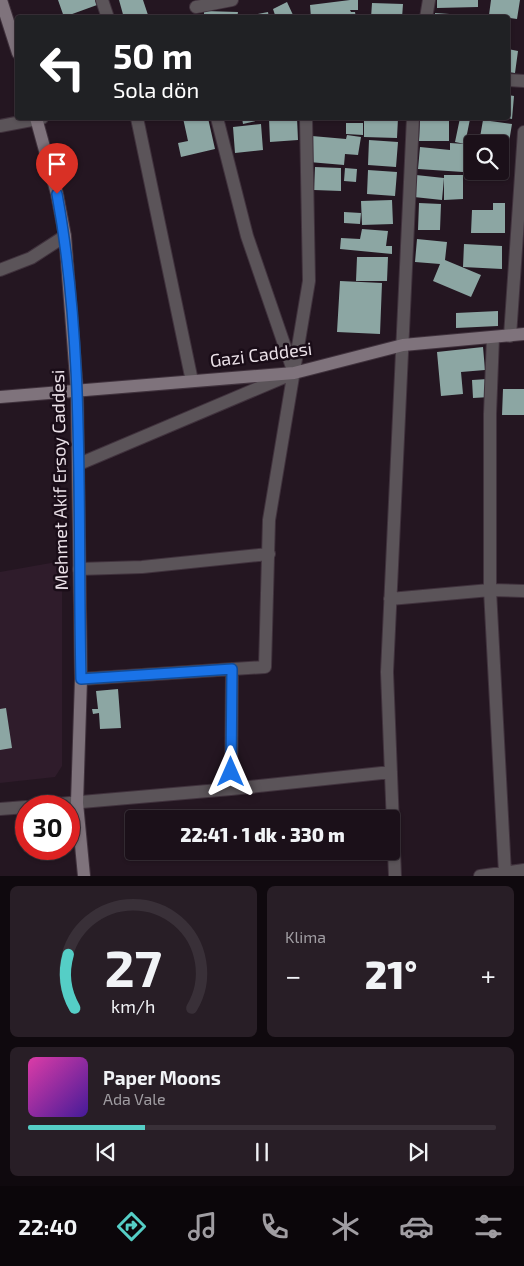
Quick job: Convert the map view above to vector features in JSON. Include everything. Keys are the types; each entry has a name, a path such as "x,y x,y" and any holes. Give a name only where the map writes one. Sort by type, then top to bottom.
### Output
{"street":[{"path":"1,0 15,44"},
{"path":"102,0 107,15"},
{"path":"196,8 232,0"},
{"path":"426,15 429,0"},
{"path":"510,80 524,81"},
{"path":"0,126 28,120"},
{"name":"Mehmet Akif Ersoy Caddesi","path":"38,120 57,194 65,236 77,391 81,679 77,795"},
{"path":"137,120 192,381"},
{"path":"218,120 247,236 294,373"},
{"path":"81,679 265,666 270,520 309,281 306,120"},
{"path":"395,876 387,672 413,120"},
{"path":"510,336 524,132"},
{"path":"0,270 31,258 65,236"},
{"name":"Gazi Caddesi","path":"0,397 294,373 403,345 524,334"},
{"path":"493,337 490,414 490,590 505,873"},
{"path":"79,464 294,373"},
{"path":"79,569 142,567 269,554"},
{"path":"390,599 490,590 524,591"},
{"path":"231,789 232,669"},
{"path":"80,803 391,772"},
{"path":"0,809 15,808"},
{"name":"Mehmet Akif Ersoy Caddesi","path":"80,834 84,876"},
{"path":"480,876 524,870"}],"shaded area":[{"path":"62,561 62,766 55,777 0,783 0,572"}],"building":[{"path":"58,0 95,0 97,5 70,15 63,15"},
{"path":"119,0 143,0 148,15 123,15"},
{"path":"358,0 358,10 350,10 355,12 356,15 311,15 310,5"},
{"path":"437,0 478,0 478,7 437,8"},
{"path":"491,0 520,0 517,19 510,18 510,15 489,15"},
{"path":"287,2 293,15 275,15 273,9"},
{"path":"372,3 403,4 402,15 371,15"},
{"path":"204,11 238,12 238,15 204,15"},
{"path":"268,12 268,15 252,15"},
{"path":"435,13 464,15 435,15"},
{"path":"510,49 518,51 515,73 510,72"},
{"path":"510,95 514,96 512,119 510,118"},
{"path":"183,120 208,120 215,149 181,157 178,143 188,141"},
{"path":"242,120 260,120 243,124"},
{"path":"269,120 297,120 298,140 270,142"},
{"path":"364,120 398,120 397,138 364,137"},
{"path":"420,120 449,120 449,141 419,141"},
{"path":"460,120 470,120 467,135 464,135 464,144 455,142"},
{"path":"483,120 512,124 509,142 509,135 480,135"},
{"path":"346,123 363,123 363,135 346,134"},
{"path":"261,124 263,150 235,153 233,127"},
{"path":"347,135 361,137 358,155 345,154 344,165 309,162 312,136 346,139"},
{"path":"369,140 398,142 396,167 368,165"},
{"path":"450,143 464,144 463,172 418,169 420,147 450,150"},
{"path":"315,167 341,168 341,191 314,190"},
{"path":"345,168 357,169 356,182 344,181"},
{"path":"368,170 397,172 395,196 367,194"},
{"path":"416,175 444,178 442,200 414,197"},
{"path":"444,175 463,175 463,199 444,200"},
{"path":"392,200 393,224 362,225 361,201"},
{"path":"419,203 441,204 440,230 418,230"},
{"path":"493,203 505,203 505,233 471,233 472,210 493,210"},
{"path":"344,212 361,213 360,224 344,223"},
{"path":"362,229 388,231 386,246 392,246 392,254 340,249 341,238 360,239"},
{"path":"417,239 447,242 445,260 481,275 471,297 433,281 440,264 415,262"},
{"path":"464,244 502,246 502,269 463,267"},
{"path":"357,257 388,257 387,281 356,281"},
{"path":"340,281 382,283 380,334 337,332"},
{"path":"498,311 498,326 456,328 456,313"},
{"path":"483,347 485,370 461,372 463,394 441,396 437,352"},
{"path":"488,379 490,397 473,398 472,380"},
{"path":"503,389 524,389 524,415 502,415"},
{"path":"118,689 121,728 100,729 99,713 93,714 92,709 98,709 96,691"},
{"path":"6,708 12,748 0,750 0,709"}],"route":[{"path":"57,194 65,236 77,391 81,679 232,669 231,772"}]}
